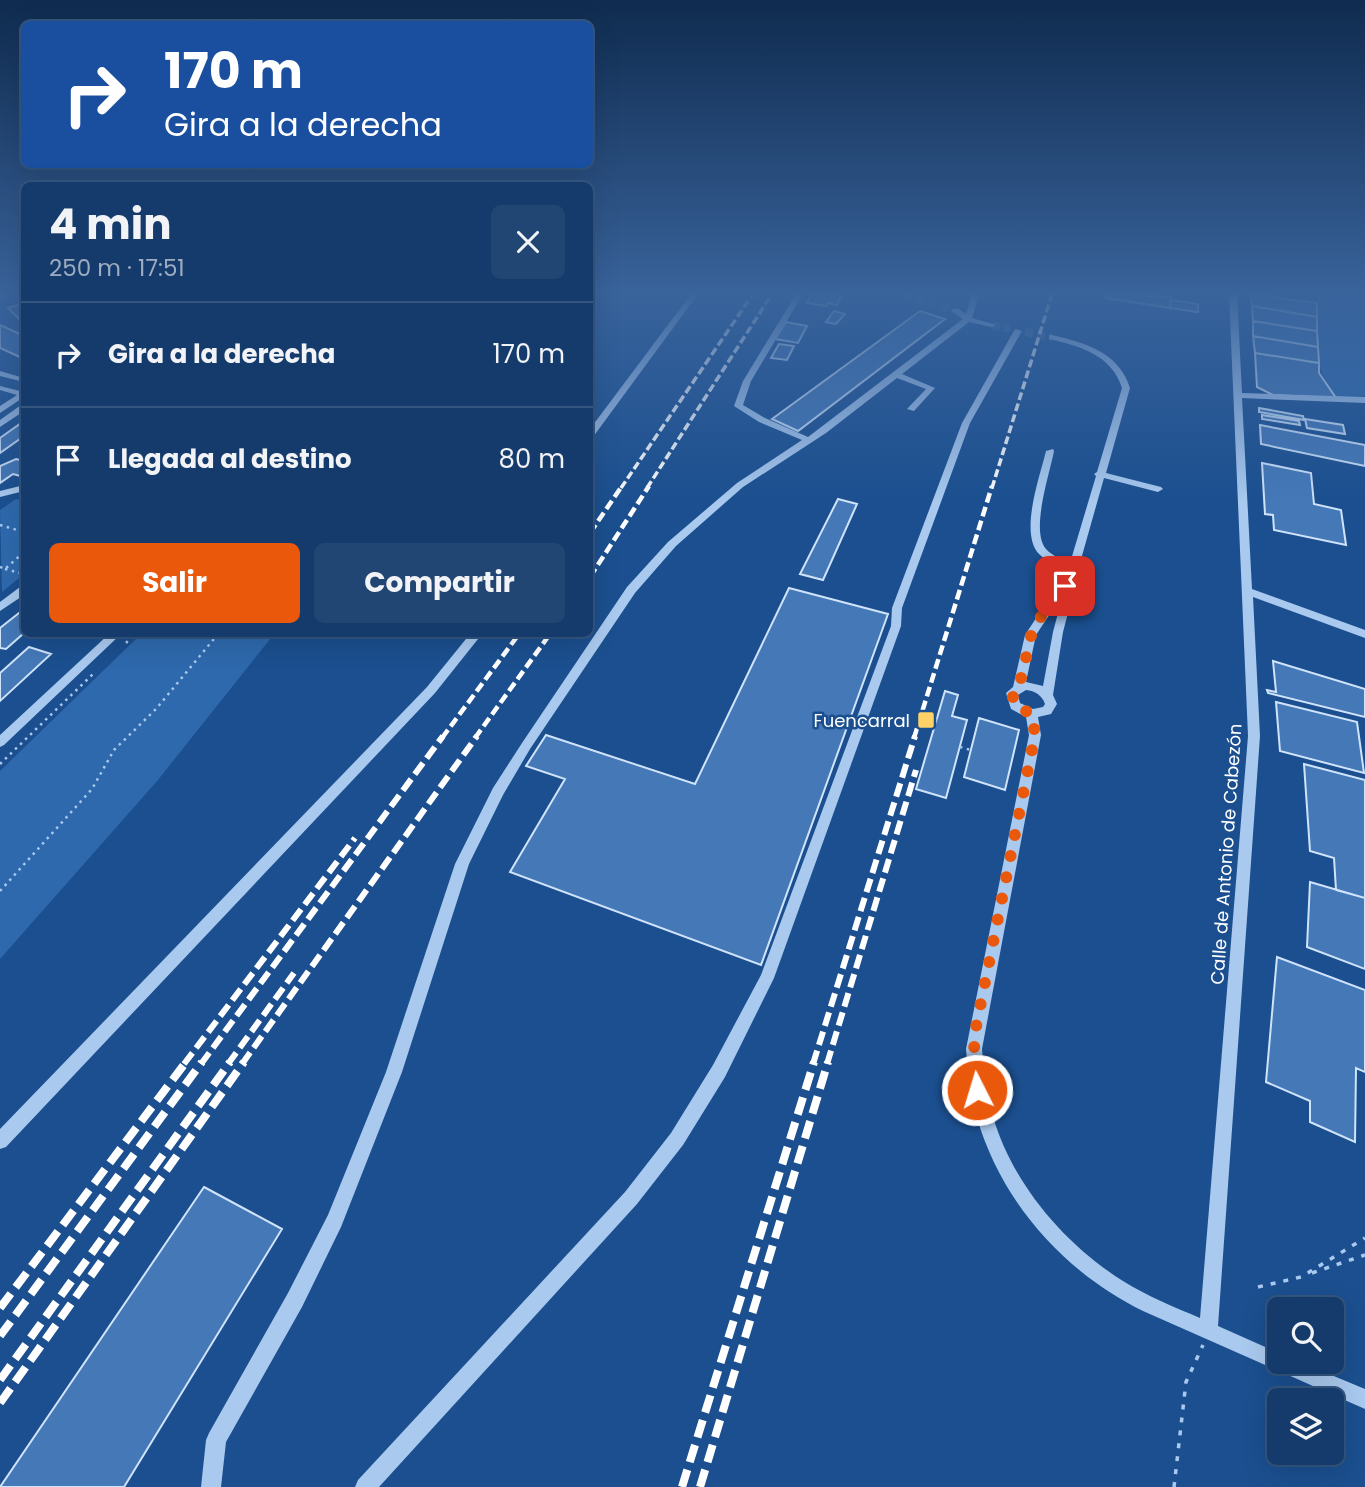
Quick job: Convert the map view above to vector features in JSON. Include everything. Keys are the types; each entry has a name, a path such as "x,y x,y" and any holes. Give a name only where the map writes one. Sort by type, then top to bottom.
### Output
{"street":[{"path":"593,431 643,363"},
{"path":"758,363 747,381 738,406 762,421 808,440"},
{"path":"211,1487 216,1440 295,1300 335,1221 363,1156 394,1072 462,864 498,792 644,571 712,507 912,363"},
{"path":"365,1487 631,1198 677,1139 719,1071 767,978 896,626 897,608 966,423 1000,363"},
{"path":"1073,570 1031,635 1018,687 1012,693 1012,702 1019,710 1032,714 1047,711 1051,704 1047,695 1073,570 1124,396 1125,380 1110,363"},
{"name":"Calle de Antonio de Cabezón","path":"1208,1332 1254,736 1236,363"},
{"path":"0,373 21,379"},
{"path":"897,375 932,388 911,409"},
{"path":"0,388 21,393"},
{"path":"1237,395 1365,400"},
{"path":"0,410 21,396"},
{"path":"0,424 21,409"},
{"path":"1050,451 1036,516 1037,544 1041,551 1073,570"},
{"path":"1099,474 1157,489"},
{"path":"0,495 21,489"},
{"path":"1246,591 1365,634"},
{"path":"0,607 21,592"},
{"path":"0,742 112,637"},
{"path":"0,1141 431,690 474,637"},
{"path":"1018,687 1031,686 1047,695"},
{"path":"1032,714 1035,735 974,1049 977,1090 987,1127 1024,1200 1074,1255 1108,1282 1208,1332 1365,1399"}],"path":[{"path":"0,526 21,531"},
{"path":"0,530 5,527"},
{"path":"5,569 21,555"},
{"path":"0,567 21,573"},
{"path":"117,651 132,637"},
{"path":"0,891 92,789 114,750 156,709 216,637"},
{"path":"0,764 98,669"},
{"path":"960,747 971,750"},
{"path":"1305,1275 1365,1238"},
{"path":"1258,1287 1268,1287 1365,1255"},
{"path":"1174,1487 1185,1382 1208,1332"}],"shaded area":[{"path":"1319,363 1365,363 1365,396 1336,398"},
{"path":"16,499 21,500 21,576 2,592 0,510"},
{"path":"138,637 272,637 158,780 0,959 0,771"}],"building":[{"path":"848,363 887,363 798,431 772,419"},
{"path":"1256,363 1319,363 1319,373 1336,398 1273,395 1257,387"},
{"path":"1259,408 1303,416 1304,420 1259,412"},
{"path":"1262,415 1299,421 1300,425 1262,419"},
{"path":"1305,419 1343,425 1345,434 1307,428"},
{"path":"21,423 21,438 0,453 0,438"},
{"path":"1260,425 1365,445 1365,466 1261,444"},
{"path":"16,459 21,460 21,476 13,474 0,483 0,466"},
{"path":"1262,463 1311,473 1314,504 1341,510 1346,545 1274,530 1273,515 1265,514"},
{"path":"838,499 857,504 823,580 800,574"},
{"path":"789,588 888,614 761,965 510,872 565,779 526,766 546,735 695,784"},
{"path":"21,611 21,636 6,649 0,648 0,628"},
{"path":"29,647 51,654 0,701 0,673"},
{"path":"1273,661 1365,689 1365,717 1268,693 1267,690 1276,692"},
{"name":"Fuencarral","path":"945,691 958,695 952,716 967,720 946,798 916,789"},
{"path":"1276,702 1357,722 1364,773 1280,751"},
{"path":"979,718 1019,730 1005,790 964,777"},
{"path":"1304,764 1365,780 1365,898 1336,890 1334,858 1310,851"},
{"path":"1310,882 1365,898 1365,969 1307,947"},
{"path":"1277,957 1365,990 1365,1072 1356,1068 1355,1142 1310,1122 1310,1101 1266,1082"},
{"path":"204,1187 282,1229 124,1487 0,1487"}],"railway":[{"path":"621,488 706,363"},
{"path":"647,488 727,363"},
{"path":"992,488 1031,363"},
{"path":"593,529 622,486"},
{"path":"593,572 649,486"},
{"path":"914,738 992,486"},
{"path":"442,738 517,637"},
{"path":"475,738 548,637"},
{"path":"201,1064 443,736"},
{"path":"242,1064 477,736"},
{"path":"813,1064 915,736"},
{"path":"827,1064 916,770"},
{"path":"184,1064 355,838"},
{"path":"228,1064 294,973"},
{"path":"0,1308 186,1062"},
{"path":"0,1336 202,1062"},
{"path":"0,1380 230,1062"},
{"path":"0,1403 244,1062"},
{"path":"682,1487 814,1062"},
{"path":"700,1487 828,1062"}],"place":[{"name":"Fuencarral","path":"926,720"}],"route":[{"path":"977,1090 974,1049 976,1027 1035,735 1032,714 1019,710 1011,697 1024,672 1031,635 1065,586"}]}
